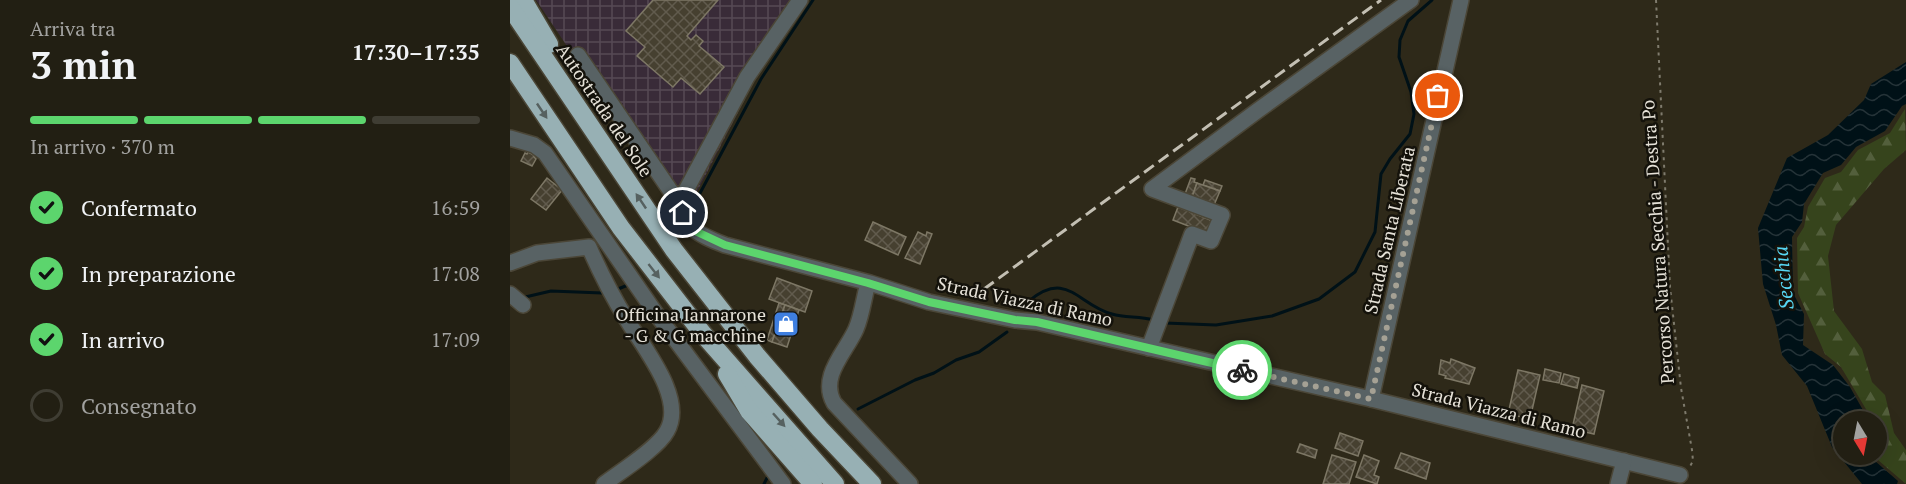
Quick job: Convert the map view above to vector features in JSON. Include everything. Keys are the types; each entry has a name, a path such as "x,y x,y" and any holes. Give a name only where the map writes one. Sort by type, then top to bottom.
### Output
{"highway":[{"path":"523,0 548,43 589,124"},
{"name":"Autostrada del Sole","path":"510,7 674,250 757,356 820,429 872,484"},
{"path":"510,63 621,228 703,334 835,484"},
{"path":"703,334 749,411 813,484"}],"street":[{"path":"682,202 685,192 747,77 800,0"},
{"path":"1149,348 1192,234 1211,241 1222,215 1152,189 1411,0"},
{"name":"Strada Santa Liberata","path":"1371,399 1461,0"},
{"name":"Strada Viazza di Ramo","path":"578,55 672,193 682,202 683,213 693,230 725,245 868,283 929,302 1015,320 1037,322 1371,399 1680,475"},
{"path":"510,138 534,145 545,153 657,315 783,484"},
{"path":"585,211 585,229 589,247 627,321 657,364 670,397 671,416 668,431 654,445 604,484"},
{"path":"510,263 537,253 589,247"},
{"path":"868,283 856,328 830,377 830,396 910,484"},
{"path":"510,294 523,305"},
{"path":"1618,484 1624,461"}],"path":[{"name":"Percorso Natura Secchia - Destra Po","path":"1656,0 1670,287 1681,388 1693,461 1690,467 1680,475"}],"shaded area":[{"path":"536,0 808,0 761,68 688,209 675,207"}],"green space":[{"path":"1905,109 1906,150 1884,169 1836,225 1828,256 1834,311 1862,349 1872,382 1885,395 1894,433 1906,450 1906,484 1884,465 1887,465 1887,411 1867,411 1841,367 1825,354 1798,293 1797,238 1804,227 1808,207 1825,178 1841,172 1858,150 1890,133"}],"water":[{"name":"Secchia","path":"1906,62 1906,104 1902,106 1885,131 1856,147 1841,165 1823,173 1804,204 1802,222 1792,237 1793,293 1804,314 1803,345 1833,365 1850,387 1863,411 1833,411 1833,448 1807,386 1782,355 1776,325 1763,284 1758,228 1787,158 1828,135 1864,100 1871,84"},
{"path":"1847,465 1880,465 1898,481 1897,484 1862,484"}],"building":[{"path":"653,0 718,0 687,36 691,40 696,35 703,41 699,46 724,67 700,94 681,78 673,87 637,56 645,47 626,31"},
{"path":"528,152 536,159 532,166 521,161"},
{"path":"547,178 562,190 546,210 531,199"},
{"path":"1191,178 1197,183 1192,197 1185,194"},
{"path":"1205,180 1222,186 1220,191 1203,185"},
{"path":"1197,183 1220,191 1214,205 1192,197"},
{"path":"1178,207 1213,221 1209,234 1173,220"},
{"path":"873,222 906,237 898,255 865,240"},
{"path":"918,232 926,236 927,232 932,234 920,264 905,258"},
{"path":"777,278 812,291 805,312 769,299"},
{"path":"779,303 785,305 772,342 767,340"},
{"path":"785,305 799,310 787,347 772,342"},
{"path":"1451,359 1475,368 1469,384 1445,378 1446,376 1439,374 1441,360 1450,363"},
{"path":"1545,369 1561,373 1559,383 1543,380"},
{"path":"1518,370 1540,375 1530,419 1508,414"},
{"path":"1564,374 1579,378 1577,388 1561,384"},
{"path":"1582,385 1604,391 1594,434 1572,429"},
{"path":"1340,433 1363,441 1358,456 1335,448"},
{"path":"1300,444 1317,450 1315,458 1297,452"},
{"path":"1401,453 1430,463 1426,479 1395,468"},
{"path":"1332,455 1356,462 1349,484 1323,484"},
{"path":"1364,455 1379,461 1374,475 1379,477 1377,484 1356,477"}],"waterway":[{"path":"691,210 761,79 813,0"},
{"path":"1165,323 1216,325 1272,316 1319,299 1355,272 1375,232 1381,174 1410,134 1414,114 1411,92 1399,57 1400,40 1408,21 1432,0"},
{"path":"618,289 628,285"},
{"path":"1029,301 1053,288 1063,289 1072,292 1100,310 1122,316 1153,320"},
{"path":"521,298 551,291 602,293"},
{"path":"858,409 956,360 979,352 1007,332"},
{"path":"764,484 767,478"}],"railway":[{"path":"984,289 1381,0"}],"way so far":[{"path":"1242,370 1371,399 1438,96"}],"place":[{"name":"Officina Iannarone - G & G macchine","path":"786,324"}],"route":[{"path":"683,213 693,230 725,245 868,283 929,302 1015,320 1037,322 1242,370"}]}
